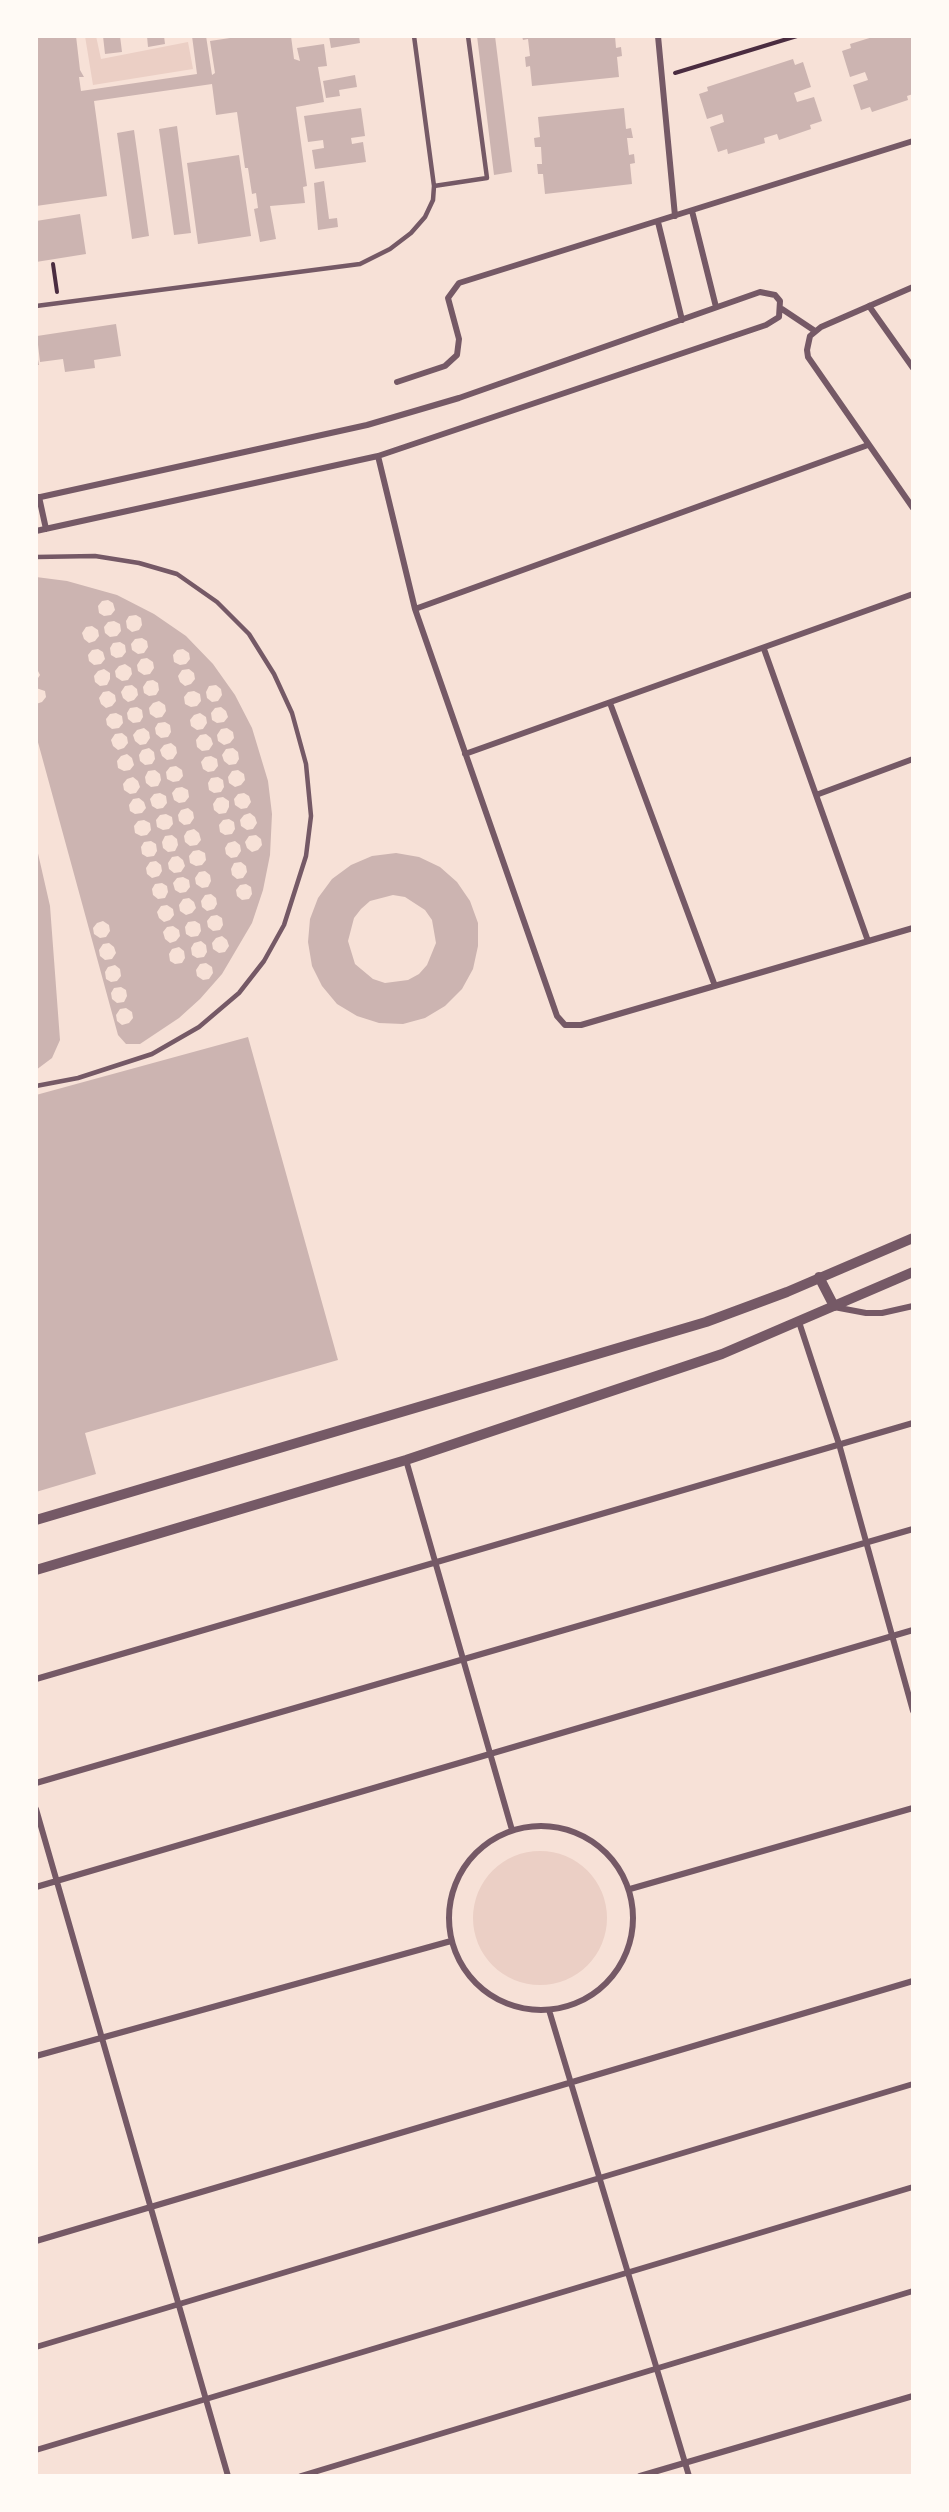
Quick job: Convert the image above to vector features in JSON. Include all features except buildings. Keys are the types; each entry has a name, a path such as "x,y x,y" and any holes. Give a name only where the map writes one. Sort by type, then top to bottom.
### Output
{"street":[{"path":"658,36 675,216"},
{"path":"397,382 445,366 457,355 459,339 448,298 452,289 459,283 913,141"},
{"path":"692,211 716,308"},
{"path":"658,222 682,320"},
{"path":"913,287 815,331 808,343 808,357 913,508"},
{"path":"46,529 38,497 367,425 459,398 768,292 775,295 782,309 815,331"},
{"path":"869,306 913,368"},
{"path":"36,531 378,456 766,325 779,316 782,309"},
{"path":"415,609 868,445"},
{"path":"378,456 415,609 557,1016 565,1025 581,1025 913,928"},
{"path":"465,754 913,594"},
{"path":"764,649 868,941"},
{"path":"610,703 715,986"},
{"path":"816,795 913,759"},
{"path":"36,1520 706,1322 913,1238"},
{"path":"36,1570 406,1460 722,1354 913,1272"},
{"path":"819,1277 834,1306"},
{"path":"834,1306 866,1313 882,1313 913,1306"},
{"path":"799,1322 839,1444 913,1711"},
{"path":"36,1679 913,1423"},
{"path":"406,1460 512,1830"},
{"path":"36,1783 913,1528"},
{"path":"36,1887 913,1630"},
{"path":"630,1889 913,1808"},
{"path":"36,1809 228,2476"},
{"path":"541,1825 570,1829 596,1843 617,1863 630,1889 634,1916 632,1935 619,1969 600,1990 576,2004 549,2010 523,2009 499,2000 484,1990 461,1965 451,1941 449,1913 454,1886 468,1862 481,1849 512,1830 541,1825"},
{"path":"36,2056 451,1941"},
{"path":"36,2241 913,1981"},
{"path":"549,2010 688,2476"},
{"path":"36,2347 913,2084"},
{"path":"36,2450 913,2187"},
{"path":"301,2476 913,2291"},
{"path":"640,2476 913,2396"}],"lane":[{"path":"36,306 360,264 390,249 411,233 425,217 433,200 434,186 414,36"},
{"path":"434,186 488,178 468,36"},
{"path":"36,557 96,556 139,563 177,574 217,602 249,634 274,674 292,713 306,764 311,816 306,856 284,926 264,961 239,993 199,1027 152,1054 78,1078 36,1086"}],"path":[{"path":"662,77 797,36"},
{"path":"53,264 59,303"}],"shaded area":[{"path":"85,36 96,36 101,59 188,42 193,69 93,85"},
{"path":"540,1851 566,1856 587,1871 602,1892 607,1918 602,1944 587,1965 566,1980 540,1985 514,1980 493,1965 478,1944 473,1918 478,1892 493,1871 514,1856"}]}
